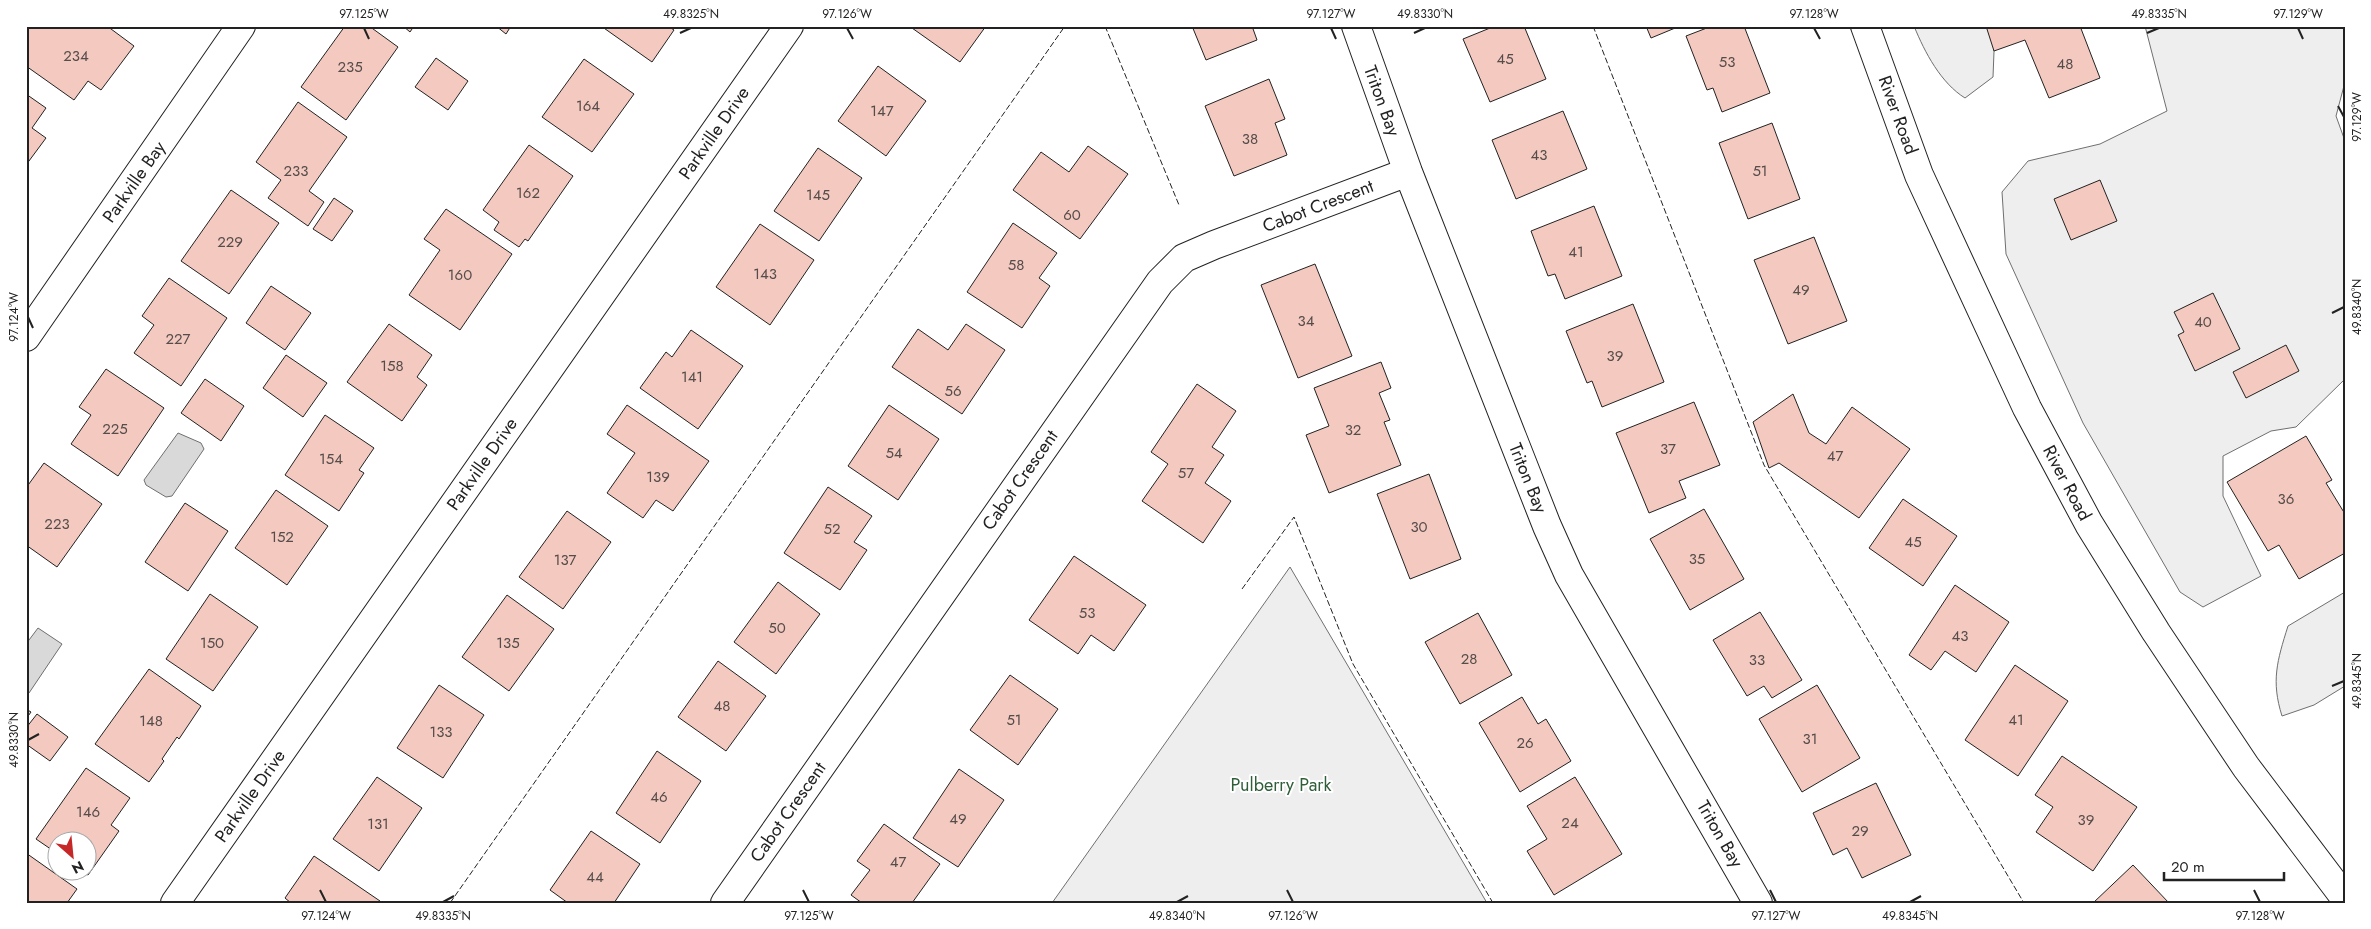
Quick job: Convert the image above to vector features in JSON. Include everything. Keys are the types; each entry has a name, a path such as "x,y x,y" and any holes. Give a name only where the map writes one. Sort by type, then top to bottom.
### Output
{"street":[{"name":"Parkville Bay","path":"26,337 241,26"},
{"name":"Parkville Drive","path":"176,903 788,26"},
{"name":"Triton Bay","path":"1356,26 1408,172 1547,526 1569,575 1758,903"},
{"name":"River Road","path":"1865,26 1919,175 2027,408 2089,524 2156,632 2246,767 2345,898"},
{"name":"Cabot Crescent","path":"725,903 1160,282 1184,258 1408,172"}],"green space":[{"path":"1914,26 1995,26 1993,77 1965,98 1956,92 1941,76 1923,47"},
{"path":"2145,26 2345,26 2345,82 2336,116 2345,141 2345,379 2296,427 2271,431 2223,456 2223,496 2261,576 2203,607 2180,592 2083,423 2006,254 2002,192 2028,161 2100,144 2167,111"},
{"name":"Pulberry Park","path":"1290,567 1487,903 1052,903"},
{"path":"2345,592 2345,686 2314,705 2282,716 2276,681 2278,661 2288,626"}],"shaded area":[{"path":"178,433 201,443 204,449 172,496 166,497 146,485 144,480"},
{"path":"38,628 62,644 29,693 26,691 26,644"}],"building":[{"path":"26,26 107,26 134,46 101,90 88,81 74,100 26,66"},
{"path":"345,26 369,26 398,47 346,120 301,87"},
{"path":"403,26 414,26 410,32"},
{"path":"496,26 511,26 506,34"},
{"path":"601,26 668,26 674,30 652,62"},
{"path":"913,26 986,26 960,62 912,28"},
{"path":"1192,26 1252,26 1257,40 1206,60"},
{"path":"1495,26 1524,26 1546,79 1490,102 1463,39"},
{"path":"1646,26 1680,26 1651,38"},
{"path":"1712,26 1744,26 1770,93 1722,112 1713,88 1707,90 1686,36"},
{"path":"1986,26 2080,26 2100,78 2049,98 2025,40 1994,51"},
{"path":"436,58 468,81 448,110 415,87"},
{"path":"584,59 634,94 592,152 542,117"},
{"path":"878,66 926,101 886,156 838,121"},
{"path":"1269,79 1285,119 1275,123 1287,155 1234,176 1205,106"},
{"path":"26,94 46,108 32,128 46,138 26,165"},
{"path":"298,102 347,137 309,191 324,202 308,226 268,198 281,180 256,162"},
{"path":"1563,111 1587,169 1516,199 1492,140"},
{"path":"1772,123 1800,199 1748,219 1719,143"},
{"path":"529,145 573,176 528,241 525,239 519,247 494,230 499,222 483,210"},
{"path":"1088,146 1128,174 1080,239 1013,190 1041,152 1069,172"},
{"path":"818,148 862,178 819,241 774,211"},
{"path":"2100,180 2117,221 2071,240 2054,199"},
{"path":"231,190 279,223 229,294 181,261"},
{"path":"334,198 353,211 332,241 313,229"},
{"path":"1594,206 1622,276 1565,299 1555,274 1548,276 1531,231"},
{"path":"446,209 512,254 460,330 409,295 440,250 424,239"},
{"path":"1013,223 1057,253 1039,278 1050,286 1022,328 967,292"},
{"path":"760,224 814,260 770,325 716,287"},
{"path":"1814,237 1847,321 1788,344 1754,260"},
{"path":"1315,264 1352,356 1298,378 1261,285"},
{"path":"169,278 227,318 181,386 134,353 154,325 142,316"},
{"path":"271,286 311,313 285,350 246,323"},
{"path":"2213,293 2240,349 2195,371 2178,335 2184,332 2174,312"},
{"path":"1633,304 1664,382 1602,407 1592,381 1587,383 1566,331"},
{"path":"389,324 432,355 417,377 427,385 402,421 347,382"},
{"path":"966,324 1005,350 962,414 892,367 918,329 948,350"},
{"path":"691,330 743,366 698,429 640,388 666,352 672,357"},
{"path":"2286,345 2299,371 2246,398 2233,372"},
{"path":"286,355 327,383 303,417 263,388"},
{"path":"1381,362 1391,388 1379,393 1390,420 1384,422 1401,465 1329,493 1306,435 1329,426 1314,388"},
{"path":"106,369 164,408 118,476 71,444 91,415 79,407"},
{"path":"205,379 244,406 221,441 181,413"},
{"path":"1197,384 1236,411 1212,447 1224,455 1205,483 1231,501 1203,543 1142,501 1168,464 1151,452"},
{"path":"1793,394 1809,433 1826,444 1852,407 1910,449 1859,518 1779,463 1769,468 1753,422"},
{"path":"1694,402 1720,465 1679,481 1686,498 1649,513 1616,433"},
{"path":"627,405 709,461 673,511 656,500 643,518 607,493 635,453 607,434"},
{"path":"889,405 939,439 898,500 848,466"},
{"path":"325,415 374,448 359,470 364,473 339,511 285,475"},
{"path":"2306,436 2332,480 2326,483 2345,514 2345,553 2299,579 2279,545 2268,551 2227,482"},
{"path":"44,463 102,504 57,567 26,545 26,488"},
{"path":"1429,474 1461,559 1410,579 1377,494"},
{"path":"828,487 872,516 854,542 867,550 840,590 784,553"},
{"path":"276,490 328,526 287,585 235,548"},
{"path":"1903,499 1957,536 1923,586 1869,548"},
{"path":"185,503 228,531 188,591 145,562"},
{"path":"1704,509 1744,579 1690,610 1650,539"},
{"path":"567,511 611,542 563,609 519,577"},
{"path":"1074,556 1146,605 1114,651 1091,635 1078,654 1029,620"},
{"path":"778,582 820,614 776,674 734,642"},
{"path":"1955,585 2009,622 1976,672 1945,651 1931,670 1909,655"},
{"path":"210,594 258,627 213,691 166,659"},
{"path":"507,595 554,629 509,691 462,657"},
{"path":"1760,612 1802,680 1772,698 1764,686 1747,696 1713,640"},
{"path":"1478,613 1512,675 1460,704 1425,642"},
{"path":"718,661 766,696 726,751 678,717"},
{"path":"2015,665 2068,701 2018,776 1965,740"},
{"path":"149,669 201,706 179,739 177,737 162,759 164,761 149,782 95,744"},
{"path":"1010,675 1058,709 1018,765 970,730"},
{"path":"439,685 484,715 443,778 397,748"},
{"path":"1817,685 1860,758 1802,792 1759,719"},
{"path":"1522,697 1538,724 1546,719 1571,761 1520,792 1479,723"},
{"path":"26,709 31,712 26,719"},
{"path":"37,714 68,737 50,761 26,744 26,728"},
{"path":"657,751 701,781 660,843 616,813"},
{"path":"2062,756 2137,807 2093,871 2036,832 2053,807 2035,795"},
{"path":"86,768 130,798 111,825 119,831 98,861 98,832 48,832 48,847 36,839"},
{"path":"959,769 1004,800 958,867 913,838"},
{"path":"377,777 422,808 379,871 333,839"},
{"path":"1575,777 1622,854 1554,895 1527,851 1547,839 1527,806"},
{"path":"1876,783 1911,855 1862,878 1847,848 1833,855 1813,813"},
{"path":"884,824 940,864 912,903 862,903 851,895 870,870 857,861"},
{"path":"591,831 640,864 614,903 568,903 550,890"},
{"path":"26,853 48,869 48,882 67,882 77,889 67,903 26,903"},
{"path":"314,856 380,901 379,903 291,903 285,898"},
{"path":"2133,865 2169,903 2093,903"}],"fence":[{"path":"450,903 1065,26"},
{"path":"1105,26 1179,205"},
{"path":"1593,26 1764,465 2024,903"},
{"path":"1242,589 1294,517 1353,664 1493,903"}]}
